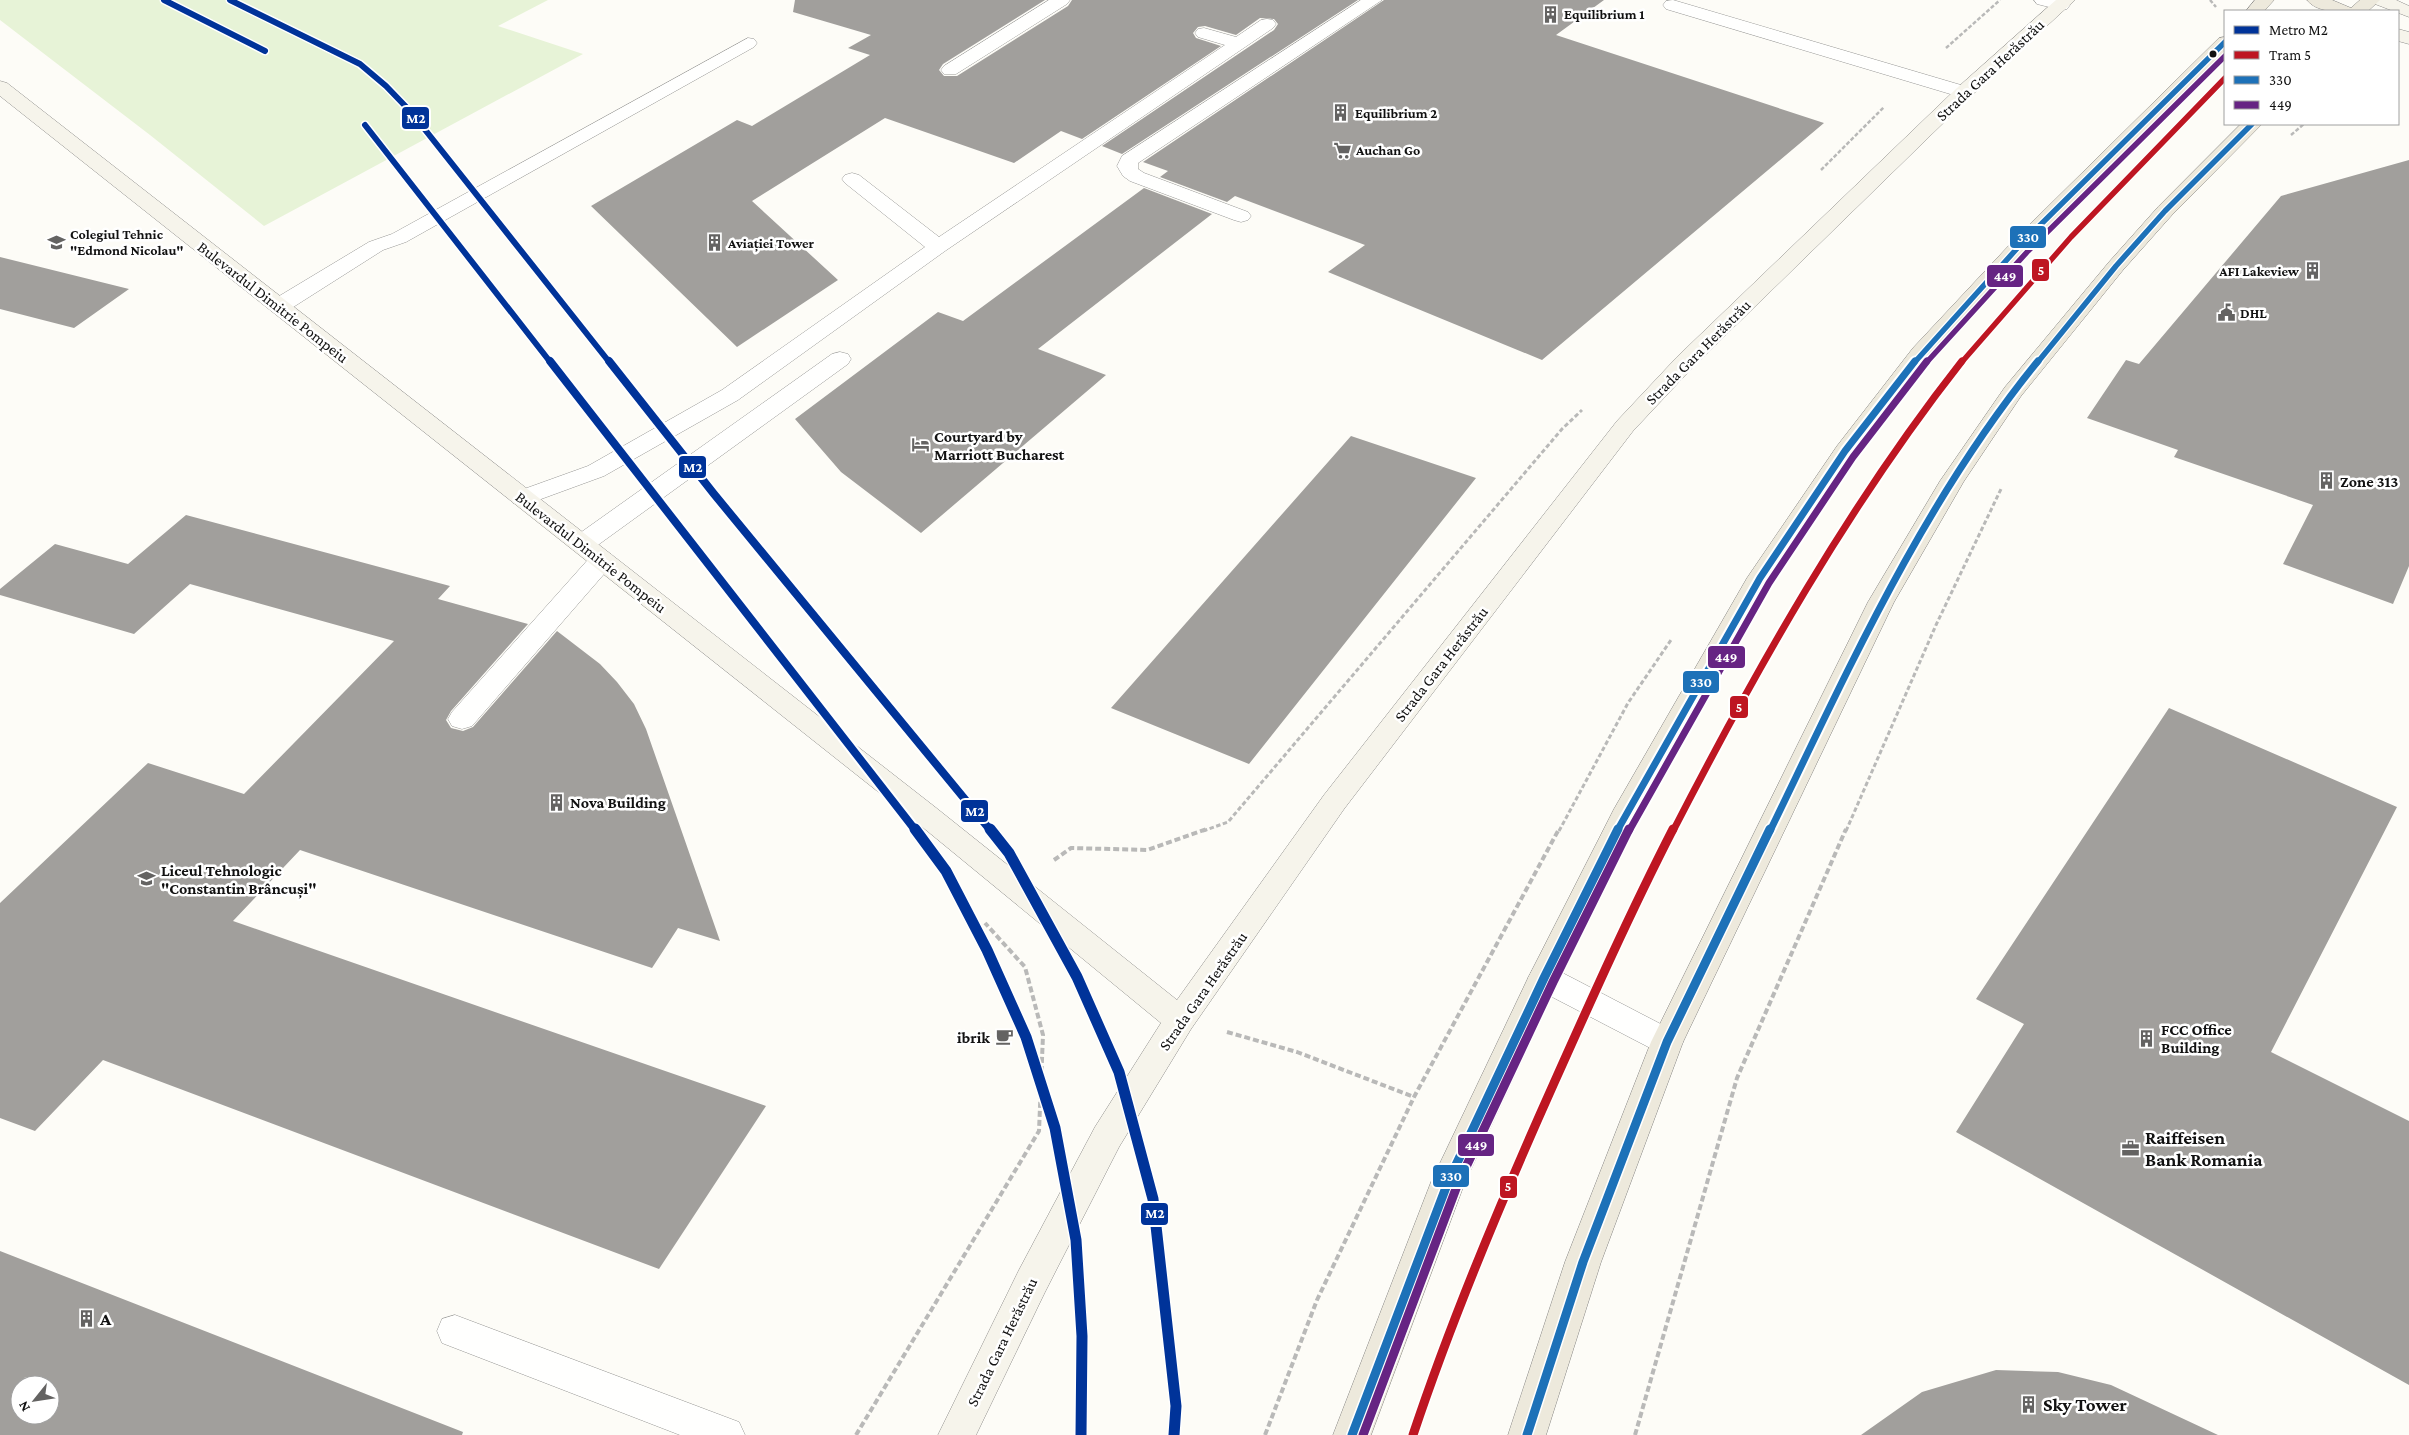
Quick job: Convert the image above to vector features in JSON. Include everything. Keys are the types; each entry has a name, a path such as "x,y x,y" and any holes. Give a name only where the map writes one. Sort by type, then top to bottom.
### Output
{"main road":[{"path":"2256,10 2265,0"},
{"path":"2316,0 2341,10"},
{"path":"2359,10 2371,0"},
{"path":"1352,1435 1448,1182 1544,978 1628,809 1760,578 1845,451 1921,354 2021,244 2224,43"},
{"path":"1527,1435 1583,1262 1667,1042 1881,602 1952,481 2013,392 2116,266 2165,211 2251,125"}],"street":[{"path":"2381,0 2409,12"},
{"name":"Strada Gara Herăstrău","path":"957,1435 1032,1281 1108,1137 1180,1020 1334,802 1625,426 1685,362 2057,2"},
{"name":"Bulevardul Dimitrie Pompeiu","path":"2,91 592,552 1016,887 1180,1020"}],"lane":[{"path":"950,70 1061,0"},
{"path":"1241,216 1137,177 1130,172 1127,166 1130,160 1373,0"},
{"path":"1672,5 1964,92"},
{"path":"522,498 596,471 730,395 938,247 1267,24"},
{"path":"1204,33 1239,43"},
{"path":"279,306 376,246 399,238 748,43"},
{"path":"852,179 938,247"},
{"path":"462,719 592,552 840,359"},
{"path":"1544,978 1667,1042"},
{"path":"455,1331 726,1435"}],"path":[{"path":"1816,176 1914,77 2000,0"},
{"path":"2286,140 2303,125"},
{"path":"856,1435 1040,1130 1043,1034 1025,968 985,923 1016,887 1070,848 1147,850 1228,822 1556,436 1584,408"},
{"path":"1635,1435 1737,1078 1936,625 2004,480"},
{"path":"1180,1020 1297,1052 1414,1097"}],"green space":[{"path":"0,0 548,0 498,26 583,54 264,226 150,135 0,20"}],"building":[{"path":"795,0 1045,0 943,64 939,70 944,76 957,76 1068,6 1072,0 1358,0 1122,154 1102,146 1274,30 1278,24 1274,19 1260,18 1236,35 1205,26 1198,27 1193,33 1196,38 1221,46 1082,139 1061,131 1014,163 885,118 752,201 838,280 737,347 591,206 737,120 752,126 870,55 848,48 871,35 793,12"},
{"path":"1384,0 1604,0 1556,35 1824,123 1542,360 1328,272 1365,245 1235,196 1227,202 1160,177 1168,171 1143,162"},
{"path":"2409,160 2409,566 2393,604 2283,564 2313,505 2174,457 2178,450 2087,418 2126,360 2139,364 2281,196"},
{"name":"Courtyard by Marriott Bucharest","path":"1144,188 1212,214 1038,349 1106,375 921,533 841,472 795,419 938,312 963,321"},
{"path":"0,257 129,289 74,328 0,309"},
{"path":"1351,436 1476,478 1249,764 1111,708"},
{"path":"186,515 450,586 438,599 528,624 451,711 446,720 451,728 463,731 473,727 557,631 600,664 634,704 646,729 720,941 678,928 652,968 300,850 233,921 766,1106 659,1269 103,1060 35,1131 0,1118 0,903 148,763 244,794 394,641 190,584 134,634 0,595 0,589 55,544 128,564"},
{"name":"FCC Office Building","path":"2169,708 2397,807 2271,1052 2409,1121 2409,1385 1956,1132 2024,1024 1976,999"},
{"name":"A","path":"0,1251 463,1432 462,1435 0,1435"},
{"name":"Sky Tower","path":"1996,1370 2058,1372 2111,1385 2218,1435 1861,1435 1922,1392"}],"metro line":[{"name":"M2","path":"164,0 265,51"},
{"name":"M2","path":"230,0 360,64 386,86 411,112 714,494 1009,853 1077,977 1119,1072 1153,1199 1176,1406 1174,1435"},
{"name":"M2","path":"365,125 898,806 946,871 987,950 1026,1037 1055,1128 1076,1240 1082,1336 1081,1435"}],"tram line":[{"name":"5","path":"1413,1435 1446,1341 1483,1247 1614,947 1706,767 1812,580 1910,428 1997,318 2071,237 2224,79"}],"transit line":[{"name":"330","path":"1352,1435 1448,1182 1544,978 1628,809 1760,578 1845,451 1921,353 2021,244 2224,43"},
{"name":"449","path":"1363,1435 1457,1186 1553,982 1637,814 1769,583 1853,457 1929,359 2028,251 2224,57"},
{"name":"330","path":"1527,1435 1583,1262 1667,1042 1881,602 1952,481 2013,392 2116,266 2165,211 2251,125"}],"place":[{"name":"Equilibrium 1","path":"1550,14"},
{"name":"Equilibrium 2","path":"1341,113"},
{"name":"Auchan Go","path":"1342,150"},
{"name":"Colegiul Tehnic \"Edmond Nicolau\"","path":"56,242"},
{"name":"Aviației Tower","path":"714,243"},
{"name":"AFI Lakeview","path":"2313,271"},
{"name":"DHL","path":"2226,313"},
{"name":"Courtyard by Marriott Bucharest","path":"920,445"},
{"name":"Zone 313","path":"2326,481"},
{"name":"Nova Building","path":"556,802"},
{"name":"Liceul Tehnologic \"Constantin Brâncuși\"","path":"147,879"},
{"name":"ibrik","path":"1004,1037"},
{"name":"FCC Office Building","path":"2147,1038"},
{"name":"Raiffeisen Bank Romania","path":"2131,1148"},
{"name":"A","path":"86,1318"},
{"name":"Sky Tower","path":"2029,1404"}]}
